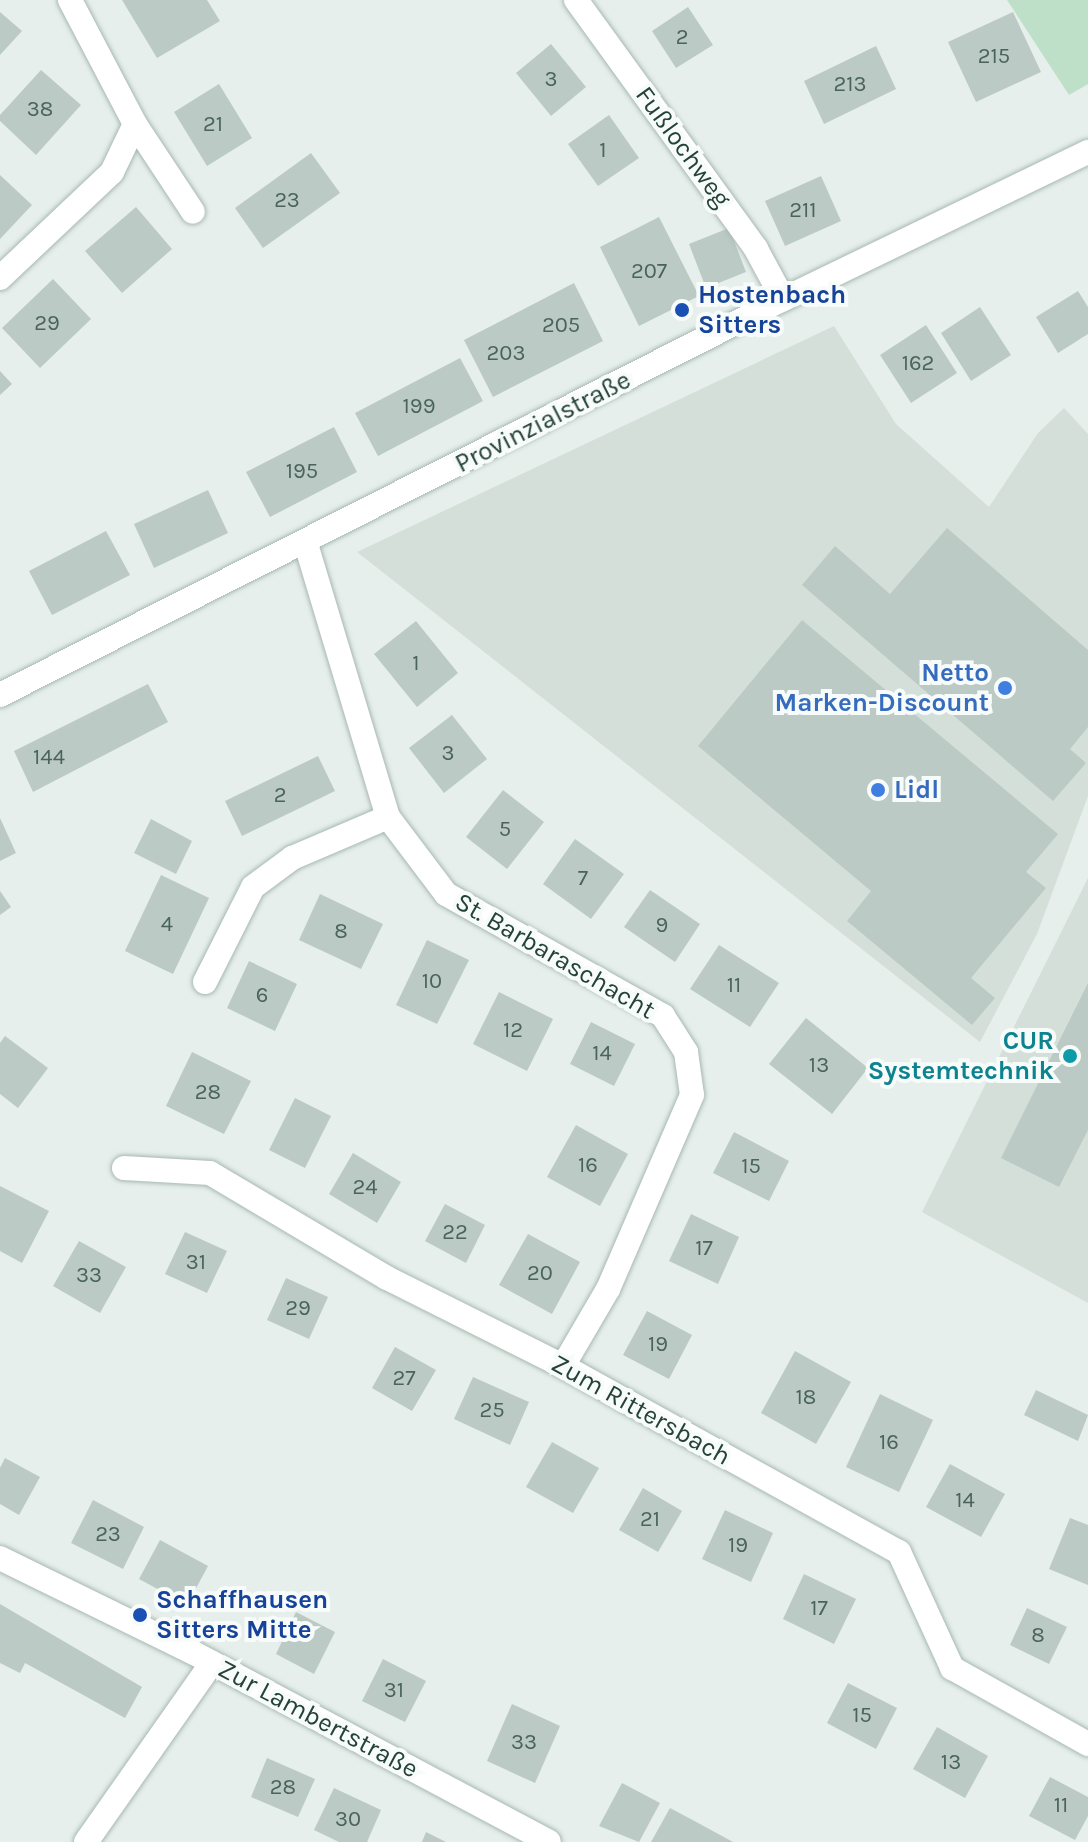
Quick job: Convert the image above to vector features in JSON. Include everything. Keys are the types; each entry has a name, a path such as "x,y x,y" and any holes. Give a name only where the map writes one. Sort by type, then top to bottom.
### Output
{"street":[{"path":"70,0 135,124 193,212"},
{"name":"Fußlochweg","path":"576,0 749,238 783,299"},
{"path":"0,278 112,172 135,124"},
{"name":"Provinzialstraße","path":"0,695 306,544 783,299 1088,152"},
{"name":"St. Barbaraschacht","path":"306,544 388,817 446,894 663,1016 686,1052 692,1095 608,1289 563,1366"},
{"path":"205,982 253,887 292,858 388,817"},
{"name":"Zum Rittersbach","path":"124,1168 210,1173 387,1278 563,1366 899,1552 952,1668 1088,1744"},
{"name":"Zur Lambertstraße","path":"0,1558 212,1663 549,1842"},
{"path":"86,1842 212,1663"}],"shaded area":[{"path":"834,326 896,424 989,507 1038,433 1064,408 1088,434 1088,796 1037,934 980,1042 357,552"},
{"path":"1088,878 1088,1303 922,1212"}],"green space":[{"path":"1007,0 1088,0 1088,84 1069,95"}],"building":[{"path":"122,0 207,0 220,21 157,58"},
{"path":"688,7 713,45 676,68 652,31"},
{"path":"0,12 22,31 0,55"},
{"path":"1013,12 1041,72 976,102 948,42"},
{"path":"551,44 586,87 551,116 516,73"},
{"path":"876,46 896,89 824,124 804,81"},
{"path":"41,70 81,105 36,155 0,121 0,115"},
{"path":"219,84 252,138 207,166 174,112"},
{"path":"609,115 639,158 598,186 568,144"},
{"path":"311,153 340,193 263,248 235,208"},
{"path":"0,175 32,205 0,239"},
{"path":"821,176 841,221 785,246 765,201"},
{"path":"136,207 172,249 122,293 85,251"},
{"path":"659,217 699,296 639,326 600,247"},
{"path":"729,228 746,272 706,288 689,244"},
{"path":"53,279 91,319 40,368 2,328"},
{"path":"574,283 603,341 493,397 464,340"},
{"path":"1078,291 1088,307 1088,334 1058,353 1036,317"},
{"path":"980,307 1011,355 971,381 941,333"},
{"path":"926,325 957,373 911,403 880,355"},
{"path":"460,358 483,401 378,456 355,413"},
{"path":"0,371 12,384 0,395"},
{"path":"334,427 357,472 270,517 246,472"},
{"path":"208,490 228,533 154,568 134,524"},
{"name":"Netto Marken-Discount","path":"947,528 1088,650 1088,727 1070,749 1086,763 1053,801 802,585 835,546 890,594"},
{"path":"106,531 130,575 52,615 29,571"},
{"name":"Lidl","path":"802,620 1058,834 1026,872 1046,888 971,978 995,998 972,1025 847,921 871,891 698,746"},
{"path":"416,621 458,673 417,707 374,654"},
{"path":"148,684 168,722 33,792 14,751"},
{"path":"452,715 487,759 444,793 409,748"},
{"path":"318,756 335,791 242,836 225,801"},
{"path":"503,790 544,822 507,869 466,837"},
{"path":"0,818 16,853 0,861"},
{"path":"151,819 192,841 176,874 134,853"},
{"path":"575,839 624,874 591,919 543,884"},
{"path":"161,875 209,898 173,974 125,951"},
{"path":"650,890 700,924 675,962 624,927"},
{"path":"0,891 11,907 0,915"},
{"path":"320,894 383,924 361,969 299,940"},
{"path":"427,940 469,960 437,1024 396,1005"},
{"path":"719,945 779,983 750,1027 690,989"},
{"path":"249,961 297,984 275,1031 227,1008"},
{"name":"CUR Systemtechnik","path":"1088,983 1088,1130 1059,1187 1001,1158"},
{"path":"499,992 553,1019 527,1071 473,1044"},
{"path":"806,1018 868,1068 832,1114 769,1064"},
{"path":"591,1022 635,1044 614,1086 570,1064"},
{"path":"5,1036 48,1068 18,1108 0,1094 0,1043"},
{"path":"192,1052 251,1081 224,1134 166,1106"},
{"path":"295,1098 331,1116 305,1168 269,1150"},
{"path":"576,1125 628,1154 600,1206 547,1177"},
{"path":"734,1132 789,1161 769,1201 713,1173"},
{"path":"353,1153 401,1182 377,1223 329,1194"},
{"path":"0,1186 49,1211 22,1263 0,1251"},
{"path":"445,1204 485,1225 466,1263 425,1241"},
{"path":"691,1214 739,1237 718,1284 669,1261"},
{"path":"185,1232 227,1251 207,1293 165,1274"},
{"path":"528,1234 580,1262 552,1314 499,1285"},
{"path":"79,1241 126,1267 100,1313 53,1286"},
{"path":"286,1278 328,1297 309,1339 267,1320"},
{"path":"647,1311 692,1335 669,1379 623,1355"},
{"path":"395,1347 436,1370 412,1411 372,1388"},
{"path":"795,1351 851,1382 816,1444 761,1413"},
{"path":"473,1377 529,1402 510,1445 454,1419"},
{"path":"1036,1390 1088,1415 1078,1441 1024,1415"},
{"path":"880,1394 933,1420 899,1492 846,1467"},
{"path":"552,1442 599,1468 573,1513 526,1487"},
{"path":"5,1458 40,1477 19,1515 0,1504 0,1468"},
{"path":"950,1464 1005,1494 981,1537 926,1507"},
{"path":"643,1488 682,1511 658,1552 619,1530"},
{"path":"93,1500 144,1527 123,1569 71,1543"},
{"path":"725,1510 773,1533 751,1582 702,1559"},
{"path":"1070,1518 1088,1525 1088,1585 1049,1569"},
{"path":"160,1540 208,1566 187,1605 139,1579"},
{"path":"804,1574 856,1599 834,1644 783,1619"},
{"path":"0,1604 142,1687 125,1718 25,1663 20,1673 0,1663"},
{"path":"1027,1608 1067,1627 1049,1664 1010,1645"},
{"path":"296,1612 335,1632 314,1674 276,1654"},
{"path":"383,1659 426,1681 405,1722 362,1701"},
{"path":"848,1683 897,1708 876,1749 827,1723"},
{"path":"512,1704 560,1726 535,1783 487,1761"},
{"path":"937,1727 988,1756 965,1798 913,1769"},
{"path":"267,1758 315,1779 298,1817 251,1797"},
{"path":"1050,1777 1088,1797 1088,1816 1075,1840 1029,1816"},
{"path":"622,1783 660,1803 639,1842 599,1826"},
{"path":"334,1788 381,1810 367,1842 339,1842 314,1830"},
{"path":"670,1808 700,1824 733,1842 651,1842"},
{"path":"426,1832 446,1842 422,1842"}],"place":[{"name":"Hostenbach Sitters","path":"682,310"},
{"name":"Netto Marken-Discount","path":"1005,688"},
{"name":"Lidl","path":"878,790"},
{"name":"CUR Systemtechnik","path":"1070,1056"},
{"name":"Schaffhausen Sitters Mitte","path":"140,1615"}]}
